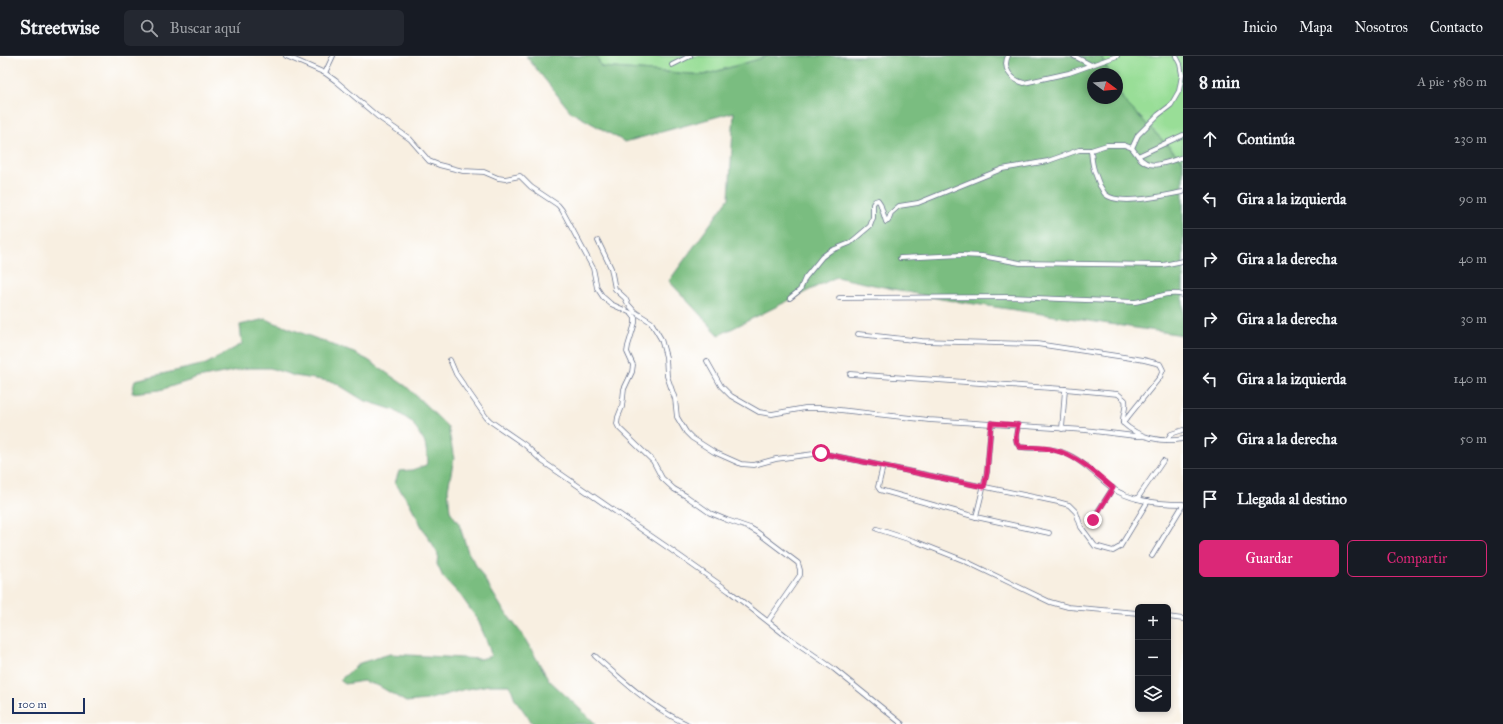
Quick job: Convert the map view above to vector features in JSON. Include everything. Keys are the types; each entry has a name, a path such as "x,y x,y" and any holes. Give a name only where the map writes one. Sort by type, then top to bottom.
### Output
{"street":[{"path":"286,56 325,73 378,116 410,139 429,161 463,171 484,172 498,178 520,176 531,187 558,205 562,210 593,268 596,288 611,304 631,313 635,318"},
{"path":"325,73 333,56"},
{"path":"672,65 690,56"},
{"path":"1008,56 1006,69 1018,82 1024,83 1069,73 1117,56"},
{"path":"1074,56 1091,65"},
{"path":"1132,148 1138,135 1158,115 1172,106 1179,91 1183,74 1176,56"},
{"path":"1138,156 1183,135"},
{"path":"790,298 800,290 805,278 822,257 830,251 850,242 870,226 873,218 873,204 875,201 878,200 880,203 886,222 888,221 891,213 899,206 918,203 1002,169 1048,161 1079,150 1090,150 1107,145 1124,145 1132,148 1142,162 1147,165 1156,166 1183,158"},
{"path":"1090,150 1093,169 1104,194 1110,197 1128,201 1160,197 1183,192"},
{"path":"598,241 610,268 615,289 625,298 635,312 647,319 654,326 661,340 666,357 666,376 676,399 677,417 686,432 700,444 726,458 741,464 754,465 776,459 821,453 1040,498 1069,505 1076,512 1081,527 1095,546 1112,551 1120,547 1148,501"},
{"path":"900,258 961,255 982,256 1020,262 1163,265 1183,260"},
{"path":"839,298 1010,297 1135,302 1170,294 1183,296"},
{"path":"635,312 635,323 627,352 633,365 632,372 624,388 622,407 617,424 619,428 653,461 662,478 674,490 686,496 710,513 757,532 798,563 800,575 768,621"},
{"path":"858,334 922,341 1036,344 1144,360 1160,364 1163,370 1160,377 1123,423"},
{"path":"450,360 456,374 490,421 525,446 542,461 667,547 785,635 834,669 902,724"},
{"path":"707,361 721,386 731,396 765,414 805,408 822,408 929,420 1018,425 1142,436 1167,440 1183,439"},
{"path":"850,374 1118,394 1126,400 1127,407 1123,417 1123,423"},
{"path":"1062,429 1065,389"},
{"path":"976,517 987,472 991,423"},
{"path":"1123,423 1134,432 1142,436"},
{"path":"1018,425 1016,440 1020,447 1052,449 1062,452 1085,466 1113,488 1137,499 1171,504 1183,504"},
{"path":"1167,440 1171,434 1183,430"},
{"path":"1137,499 1163,461"},
{"path":"883,466 878,487 880,490 976,517 1049,533"},
{"path":"1093,520 1113,488"},
{"path":"1152,556 1183,504"},
{"path":"877,529 917,542 965,561 1050,602 1068,607 1135,613"},
{"path":"1171,618 1183,620"},
{"path":"595,656 614,673 661,709 672,717 687,724"}],"green space":[{"path":"526,56 597,56 601,67 704,75 769,56 1101,56 1107,68 1087,68 1087,104 1123,104 1123,99 1183,161 1183,335 941,299 836,277 719,335 669,281 729,198 734,112 625,142 571,112"},
{"path":"597,56 769,56 704,75 601,67"},
{"path":"1101,56 1183,56 1183,161 1124,101 1123,68 1107,68"},
{"path":"265,319 354,353 368,360 407,387 448,427 454,458 448,489 450,511 459,524 468,552 502,608 522,634 549,680 596,724 533,724 515,699 510,685 489,685 462,690 427,700 406,702 379,686 363,681 345,684 340,680 360,663 390,654 481,659 491,656 478,620 461,596 443,577 437,564 438,554 409,502 395,483 399,471 412,470 426,465 428,460 425,443 412,422 394,410 363,400 334,382 295,376 270,368 248,368 198,378 160,390 132,393 135,380 206,364 242,344 240,325"}],"route":[{"path":"821,453 984,487 987,472 991,423 1018,425 1016,440 1020,447 1052,449 1062,452 1085,466 1113,488 1093,520"}]}
